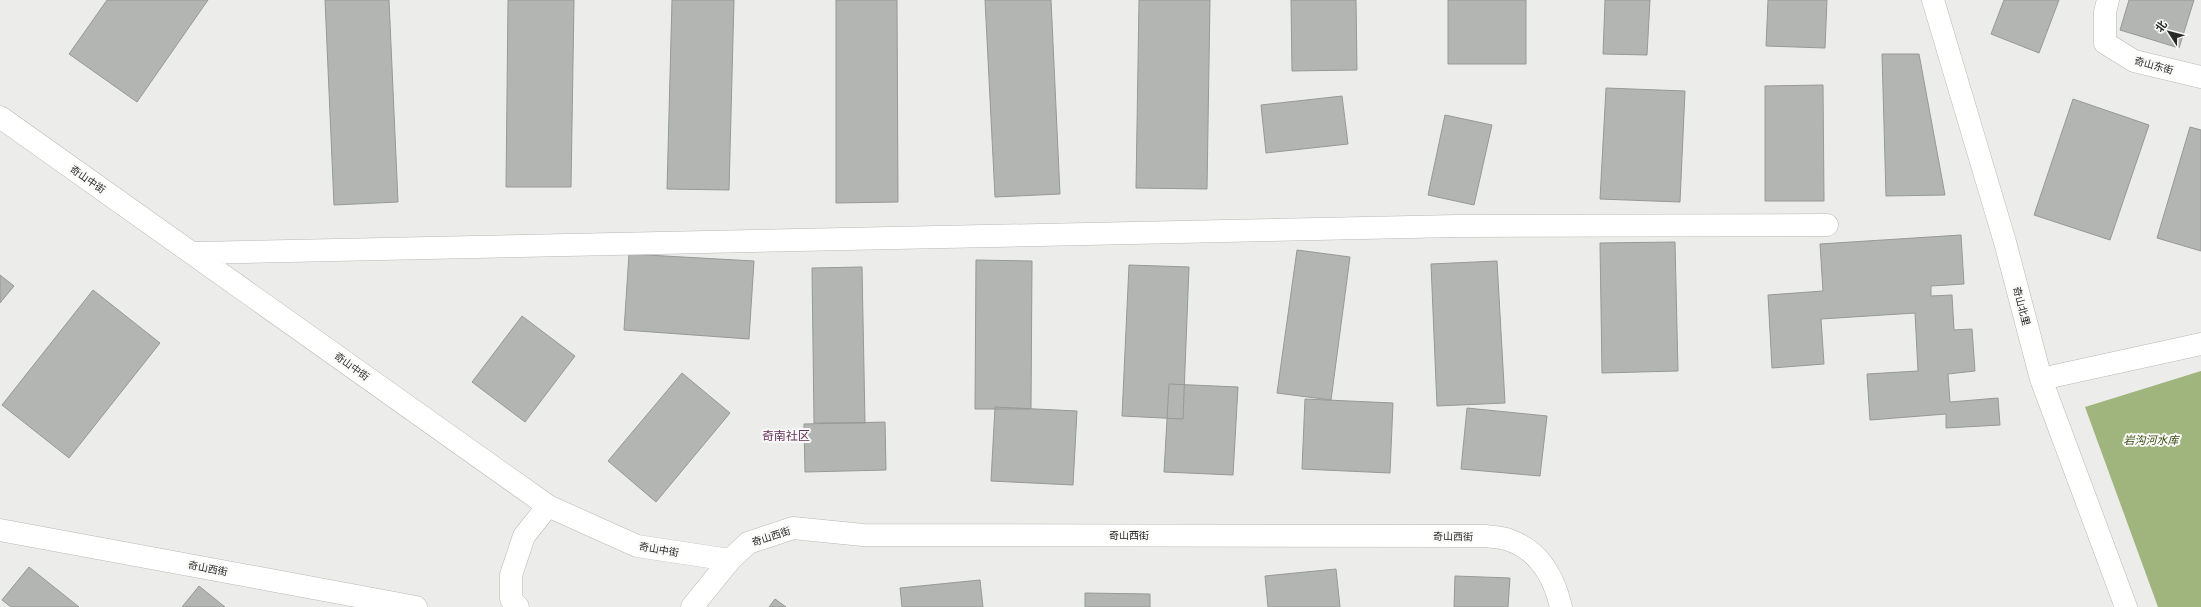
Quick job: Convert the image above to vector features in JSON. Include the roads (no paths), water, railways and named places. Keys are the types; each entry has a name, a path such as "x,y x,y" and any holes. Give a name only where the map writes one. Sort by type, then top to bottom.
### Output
{"street":[{"name":"奇山北里","path":"1933,0 2005,242 2041,378 2126,607"},
{"name":"奇山东街","path":"2108,0 2105,12 2105,43 2134,61 2201,77"},
{"name":"奇山中街","path":"0,117 548,506 637,546 730,560"},
{"path":"193,253 1457,226 1827,224"},
{"path":"2041,378 2201,344"},
{"path":"518,607 511,599 511,575 524,536 548,506"},
{"name":"奇山西街","path":"692,607 730,560 748,543 794,528 863,535 1485,536 1508,539 1528,549 1544,565 1556,586 1561,607"},
{"name":"奇山西街","path":"0,530 416,607"}],"water":[{"name":"岩沟河水库","path":"2201,371 2201,607 2158,607 2085,407"}],"district":[{"name":"奇南社区","path":"786,436"}]}
